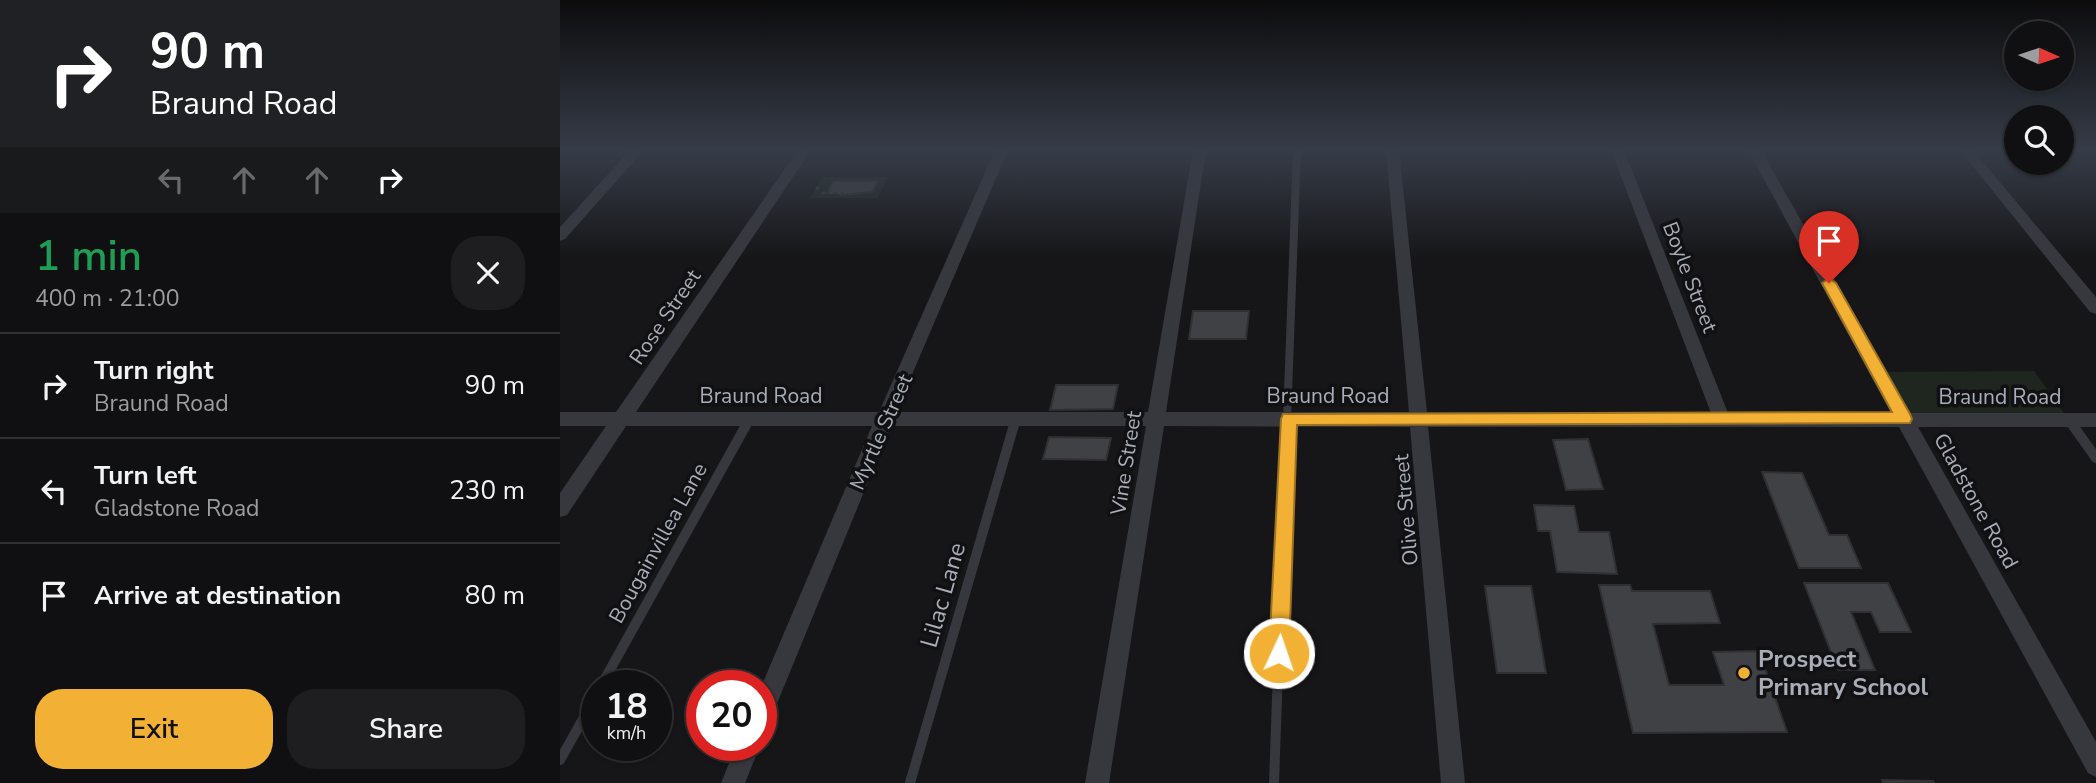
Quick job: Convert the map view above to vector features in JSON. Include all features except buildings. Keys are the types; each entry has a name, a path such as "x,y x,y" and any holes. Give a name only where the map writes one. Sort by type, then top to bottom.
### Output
{"street":[{"path":"560,236 604,187"},
{"name":"Rose Street","path":"560,509 785,187"},
{"name":"Myrtle Street","path":"777,677 885,418 986,187"},
{"name":"Vine Street","path":"1097,783 1193,187"},
{"name":"Olive Street","path":"1397,187 1453,783"},
{"name":"Boyle Street","path":"1632,187 1722,419"},
{"name":"Gladstone Road","path":"1775,187 2096,765"},
{"path":"1996,187 2096,307"},
{"name":"Braund Road","path":"560,419 2096,420"},
{"path":"733,783 742,761"}],"lane":[{"path":"1274,783 1296,187"},
{"name":"Bougainvillea Lane","path":"610,670 750,418"},
{"name":"Lilac Lane","path":"910,783 1016,418"},
{"path":"2069,420 2096,457"},
{"path":"560,760 581,723"}],"path":[{"path":"816,187 823,193 842,192"}],"shaded area":[{"path":"817,187 883,187 878,198 810,198"},
{"path":"2034,371 2069,420 1904,419 1879,372"}],"place":[{"name":"Prospect Primary School","path":"1744,673"}],"route":[{"path":"1279,653 1289,419 1904,419 1829,283"}]}
